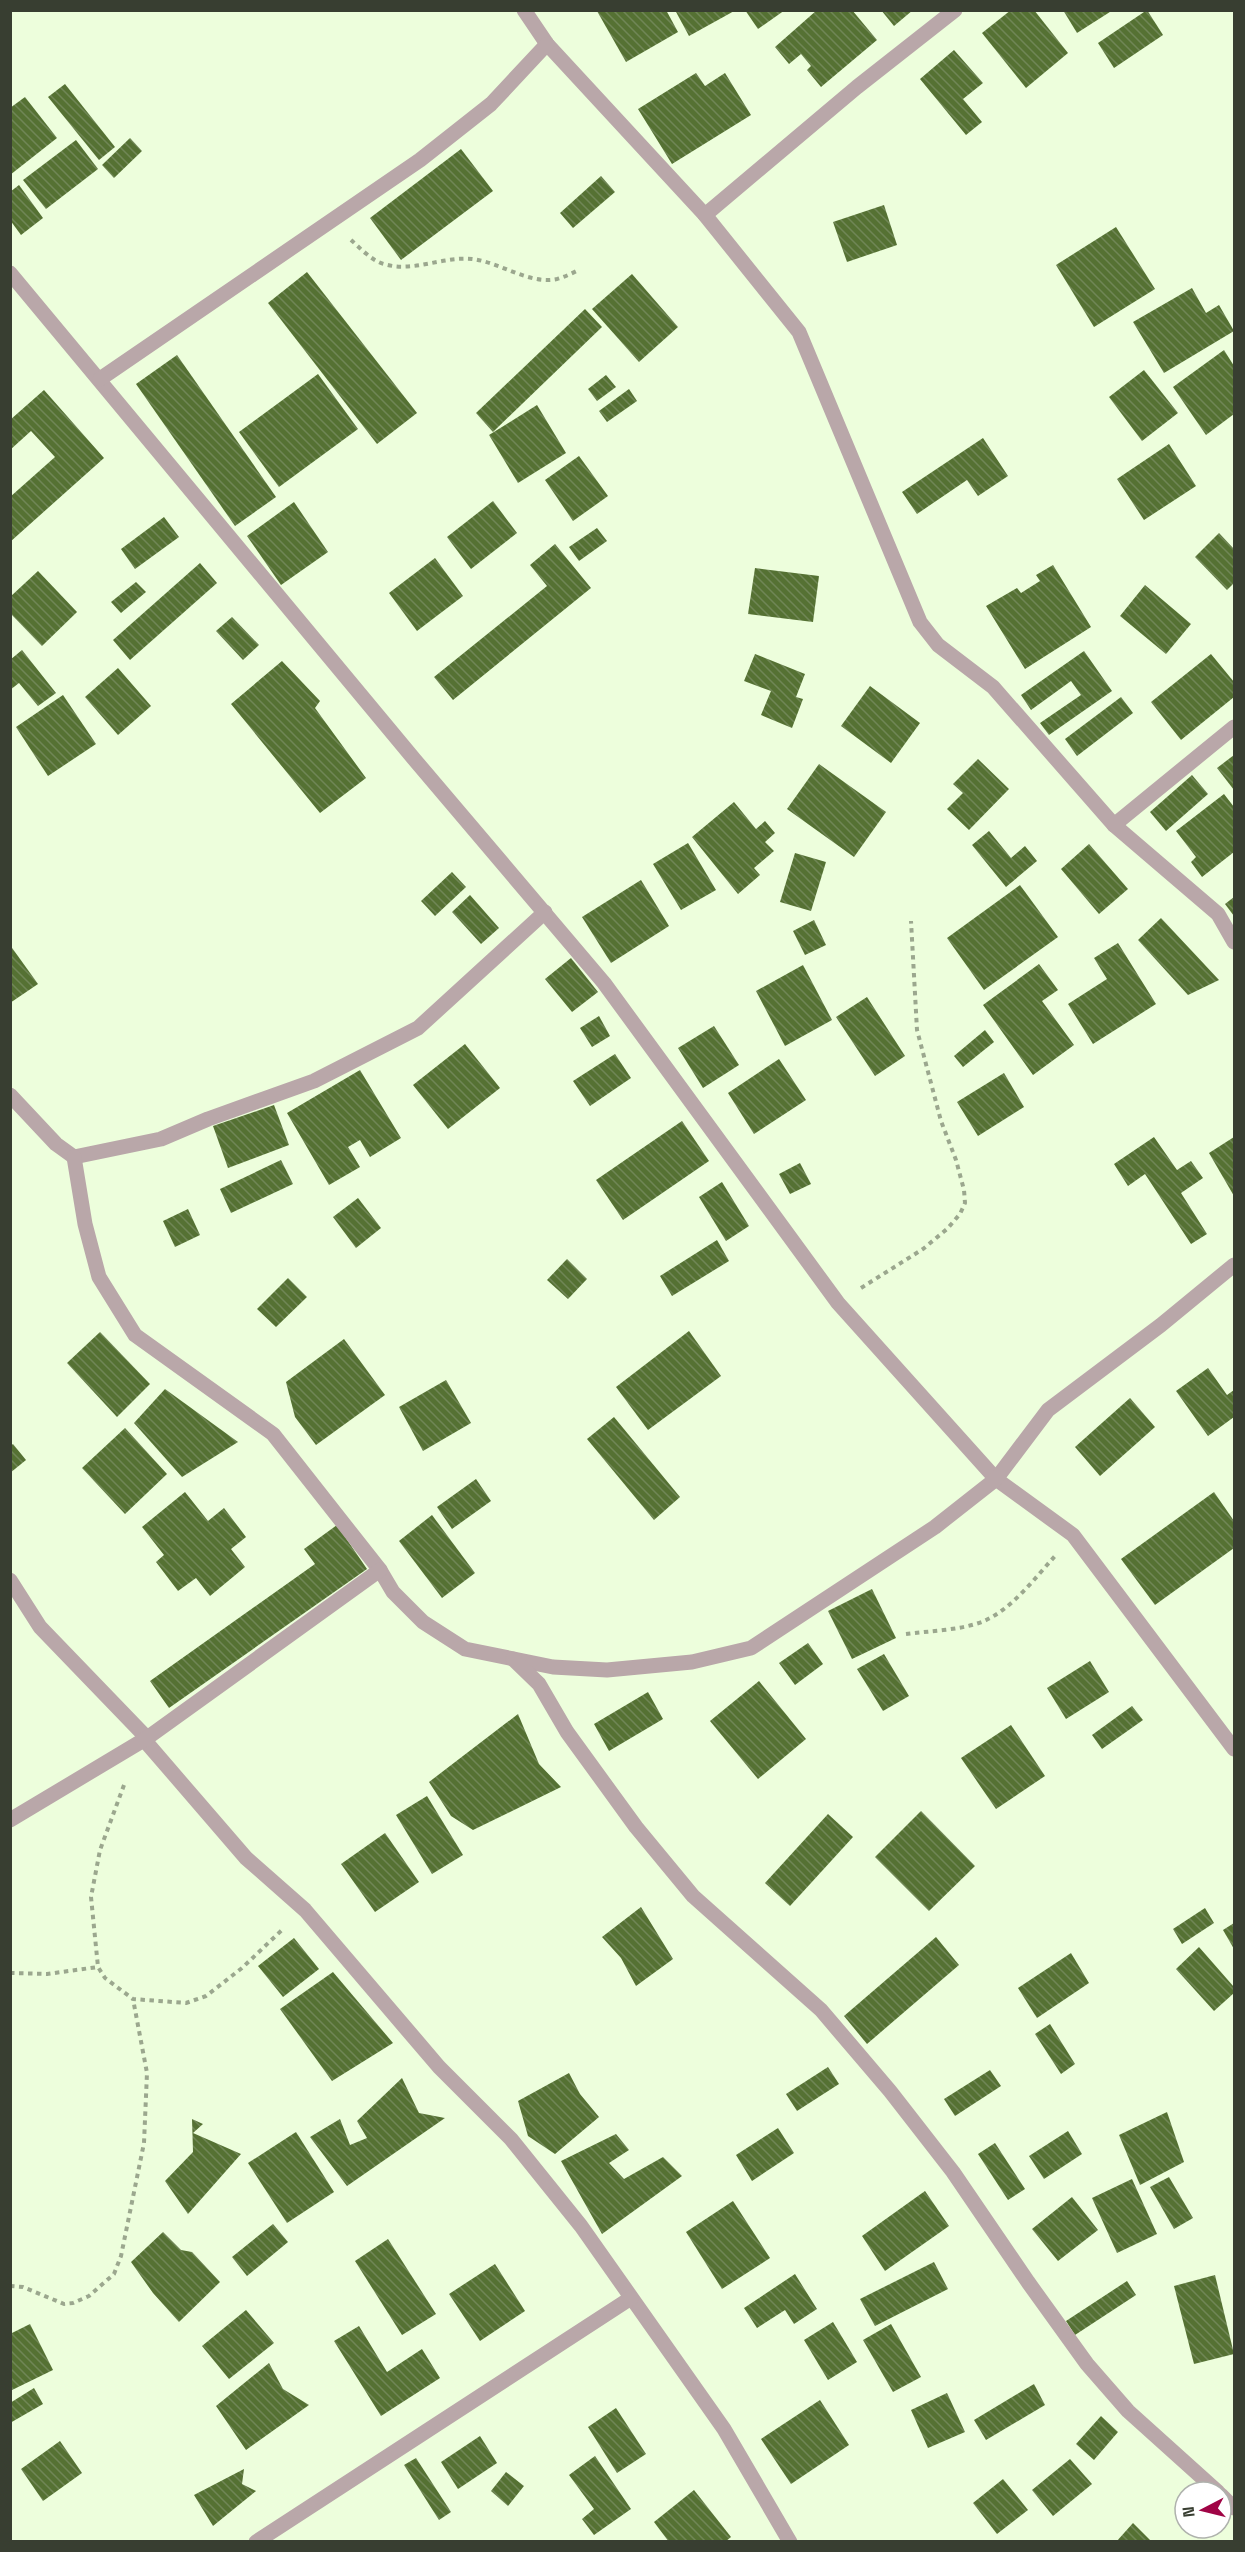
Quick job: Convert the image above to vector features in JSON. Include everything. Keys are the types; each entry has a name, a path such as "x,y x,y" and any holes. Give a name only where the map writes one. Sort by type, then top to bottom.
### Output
{"street":[{"path":"524,10 547,44 705,214 799,332 920,622 938,645 993,687 1114,825 1218,914 1234,942"},
{"path":"705,214 857,87 955,10"},
{"path":"100,379 420,160 492,104 547,44"},
{"path":"10,273 414,759 604,983 838,1303 996,1479 1073,1534 1234,1749"},
{"path":"1114,825 1234,727"},
{"path":"74,1157 161,1139 208,1119 314,1081 418,1028 545,912"},
{"path":"10,1095 56,1144 74,1157 85,1224 99,1277 135,1335 273,1434 380,1570 393,1592 423,1622 465,1649 553,1668 607,1670 692,1662 751,1648 935,1527 996,1479 1048,1410 1161,1325 1234,1265"},
{"path":"10,1820 146,1740 380,1570"},
{"path":"10,1580 40,1628 146,1740 246,1858 305,1910 439,2067 511,2139 580,2226 724,2429 790,2541"},
{"path":"513,1659 539,1684 567,1732 636,1827 693,1896 821,2010 890,2091 953,2172 1087,2364 1128,2411 1205,2480"},
{"path":"256,2541 631,2298"}],"path":[{"path":"344,233 366,254 383,264 411,267 438,260 472,259 536,278 556,279 579,270"},
{"path":"838,1303 923,1249 947,1229 960,1214 965,1203 961,1180 940,1121 917,1029 911,921"},
{"path":"906,1634 977,1623 999,1613 1026,1587 1073,1534"},
{"path":"146,1740 119,1795 100,1850 91,1897 98,1967 105,1978 133,2000 186,2003 206,1996 242,1968 305,1910"},
{"path":"10,1973 47,1974 98,1967"},
{"path":"10,2286 38,2293 64,2304 73,2303 89,2296 114,2274 121,2256 144,2144 147,2073 133,2000"}],"building":[{"path":"666,10 678,32 626,62 597,11"},
{"path":"675,10 736,10 689,36"},
{"path":"745,10 785,10 758,29"},
{"path":"817,10 852,10 877,40 821,87 807,70 811,66 801,54 789,64 775,47"},
{"path":"881,10 913,10 894,26"},
{"path":"1011,10 1034,10 1068,53 1026,88 982,33"},
{"path":"1063,10 1113,10 1077,33"},
{"path":"1147,10 1163,35 1114,68 1098,43"},
{"path":"954,50 983,83 963,99 982,122 966,135 920,79"},
{"path":"696,73 705,86 725,73 751,115 672,164 638,109"},
{"path":"65,84 115,147 99,160 48,97"},
{"path":"25,97 57,138 10,175 10,108"},
{"path":"130,138 142,151 114,178 102,165"},
{"path":"76,140 98,169 46,209 23,180"},
{"path":"461,149 493,191 401,260 370,218"},
{"path":"601,176 615,192 573,228 560,213"},
{"path":"19,185 43,218 21,235 10,220 10,192"},
{"path":"884,205 897,245 847,262 833,222"},
{"path":"1116,227 1155,289 1094,327 1056,265"},
{"path":"307,272 417,413 377,444 268,303"},
{"path":"632,274 678,327 639,362 592,309"},
{"path":"1192,288 1206,313 1219,305 1234,331 1164,373 1133,322"},
{"path":"585,309 602,327 493,432 476,413"},
{"path":"1224,350 1234,366 1234,414 1206,435 1173,387"},
{"path":"177,355 276,497 235,526 136,384"},
{"path":"1144,370 1178,413 1142,441 1109,397"},
{"path":"318,374 358,429 279,487 239,432"},
{"path":"606,375 616,387 597,401 588,389"},
{"path":"629,389 637,401 607,422 599,411"},
{"path":"44,390 104,458 10,542 10,497 55,457 31,431 10,450 10,420"},
{"path":"537,405 566,453 518,483 489,435"},
{"path":"983,438 1008,476 978,496 967,480 917,514 902,492"},
{"path":"1169,444 1196,486 1144,520 1117,479"},
{"path":"579,456 608,496 573,521 545,480"},
{"path":"493,501 517,533 471,569 447,537"},
{"path":"294,502 328,552 281,585 247,536"},
{"path":"164,517 179,537 135,569 121,549"},
{"path":"597,528 607,541 579,561 569,547"},
{"path":"1219,533 1234,549 1234,583 1227,590 1195,557"},
{"path":"555,544 591,588 453,700 434,677 547,586 530,565"},
{"path":"435,558 463,596 417,631 389,593"},
{"path":"200,563 217,583 130,660 113,640"},
{"path":"1053,565 1091,627 1025,669 986,606 1017,588 1021,593 1040,581 1036,575"},
{"path":"755,568 819,576 813,622 748,614"},
{"path":"38,571 77,612 42,646 10,613 10,597"},
{"path":"136,582 146,592 121,613 111,602"},
{"path":"1145,585 1191,624 1166,654 1120,616"},
{"path":"232,617 259,645 243,660 216,631"},
{"path":"22,650 56,693 38,706 19,683 10,690 10,660"},
{"path":"1084,651 1112,691 1049,735 1040,723 1081,695 1071,681 1031,710 1021,695"},
{"path":"755,654 805,674 796,697 803,699 792,728 761,715 771,691 744,681"},
{"path":"1211,654 1234,682 1234,697 1181,740 1151,702"},
{"path":"282,661 320,701 315,708 366,778 320,813 231,704"},
{"path":"118,668 151,706 118,735 85,697"},
{"path":"870,686 920,723 891,763 841,726"},
{"path":"63,695 96,744 48,776 16,727"},
{"path":"1121,697 1133,713 1077,756 1065,739"},
{"path":"1234,755 1234,790 1217,768"},
{"path":"978,759 1009,789 969,830 947,809 963,793 953,784"},
{"path":"819,764 886,812 854,857 787,809"},
{"path":"1192,775 1208,794 1166,831 1150,812"},
{"path":"1224,794 1234,807 1234,852 1202,877 1191,862 1196,857 1176,831"},
{"path":"734,802 756,829 765,821 775,833 765,842 774,851 754,868 760,875 738,894 692,837"},
{"path":"989,831 1011,858 1025,846 1037,861 1006,887 972,845"},
{"path":"688,843 716,890 681,910 653,864"},
{"path":"1089,844 1128,889 1099,914 1061,869"},
{"path":"795,853 826,862 811,911 780,902"},
{"path":"452,872 466,887 435,916 421,901"},
{"path":"641,880 669,926 611,963 582,917"},
{"path":"1020,885 1058,937 984,990 947,938"},
{"path":"470,895 499,928 481,944 452,912"},
{"path":"1234,897 1234,916 1225,904"},
{"path":"1161,918 1219,980 1188,995 1138,940"},
{"path":"814,920 826,945 805,955 793,931"},
{"path":"1118,943 1156,1004 1093,1044 1068,1004 1107,979 1094,958"},
{"path":"10,945 38,984 10,1003"},
{"path":"571,958 598,992 572,1012 545,979"},
{"path":"1039,964 1058,990 1042,1001 1074,1045 1033,1075 983,1005"},
{"path":"803,965 832,1020 785,1046 756,991"},
{"path":"867,997 905,1056 875,1076 836,1017"},
{"path":"599,1016 610,1036 592,1047 580,1028"},
{"path":"714,1026 739,1065 703,1088 678,1048"},
{"path":"985,1030 994,1042 963,1067 954,1056"},
{"path":"465,1044 500,1088 448,1129 413,1085"},
{"path":"615,1054 631,1078 590,1106 573,1081"},
{"path":"779,1059 806,1100 754,1134 728,1093"},
{"path":"360,1070 401,1138 370,1157 360,1140 348,1147 360,1167 329,1185 287,1113"},
{"path":"1004,1073 1024,1107 978,1136 957,1102"},
{"path":"274,1105 289,1145 228,1168 213,1126"},
{"path":"682,1121 709,1161 623,1220 596,1180"},
{"path":"1154,1137 1177,1170 1191,1161 1203,1178 1181,1193 1207,1234 1191,1244 1145,1174 1128,1186 1114,1164"},
{"path":"1234,1137 1234,1196 1209,1153"},
{"path":"281,1160 293,1184 231,1213 220,1189"},
{"path":"800,1163 811,1184 790,1194 779,1174"},
{"path":"722,1182 749,1226 726,1241 699,1197"},
{"path":"358,1198 381,1228 356,1248 333,1217"},
{"path":"188,1209 200,1235 175,1247 163,1221"},
{"path":"717,1240 729,1261 672,1296 660,1276"},
{"path":"567,1259 587,1279 568,1299 547,1280"},
{"path":"288,1278 307,1297 276,1327 257,1309"},
{"path":"689,1331 721,1376 648,1430 616,1387"},
{"path":"100,1332 150,1384 117,1417 67,1363"},
{"path":"344,1339 385,1395 316,1445 295,1417 286,1382"},
{"path":"1208,1368 1227,1395 1234,1390 1234,1417 1208,1436 1176,1391"},
{"path":"446,1380 471,1423 423,1451 399,1407"},
{"path":"165,1389 238,1442 182,1477 134,1423"},
{"path":"1130,1398 1155,1427 1100,1476 1075,1447"},
{"path":"614,1417 680,1497 654,1520 587,1439"},
{"path":"125,1428 167,1474 125,1514 82,1468"},
{"path":"13,1444 26,1460 10,1473 10,1446"},
{"path":"476,1479 491,1501 452,1529 437,1507"},
{"path":"185,1492 208,1521 224,1508 246,1537 231,1549 245,1567 210,1596 196,1578 178,1591 156,1562 164,1555 142,1527"},
{"path":"1214,1492 1234,1521 1234,1548 1155,1605 1121,1559"},
{"path":"432,1515 475,1573 442,1598 399,1541"},
{"path":"337,1525 367,1569 169,1708 150,1681 315,1564 304,1549"},
{"path":"872,1589 896,1638 852,1659 828,1611"},
{"path":"808,1643 823,1664 795,1685 779,1663"},
{"path":"884,1654 909,1696 883,1711 857,1669"},
{"path":"1090,1661 1109,1692 1066,1719 1047,1688"},
{"path":"759,1681 806,1739 758,1779 710,1721"},
{"path":"648,1692 663,1719 609,1751 594,1724"},
{"path":"1132,1706 1143,1720 1102,1749 1092,1735"},
{"path":"518,1714 539,1764 561,1787 473,1830 451,1816 429,1782"},
{"path":"1011,1725 1045,1776 996,1809 961,1758"},
{"path":"427,1796 463,1855 432,1874 396,1815"},
{"path":"921,1811 975,1866 929,1911 875,1857"},
{"path":"828,1814 853,1837 790,1906 765,1883"},
{"path":"385,1833 419,1882 375,1912 341,1864"},
{"path":"641,1907 673,1959 636,1986 621,1958 602,1937"},
{"path":"1205,1908 1214,1923 1182,1944 1173,1929"},
{"path":"1234,1923 1234,1949 1223,1930"},
{"path":"936,1937 959,1965 867,2044 844,2016"},
{"path":"294,1938 319,1969 283,1997 258,1966"},
{"path":"1199,1947 1234,1987 1234,1993 1214,2011 1176,1969"},
{"path":"1071,1953 1089,1983 1037,2018 1018,1988"},
{"path":"333,1972 393,2043 332,2081 280,2009"},
{"path":"1050,2024 1075,2064 1061,2074 1035,2034"},
{"path":"828,2067 839,2084 797,2111 786,2094"},
{"path":"990,2070 1001,2086 955,2116 944,2099"},
{"path":"569,2073 580,2094 599,2117 555,2154 528,2136 518,2101"},
{"path":"402,2078 419,2113 445,2118 347,2186 310,2137 340,2119 350,2145 367,2138 357,2121"},
{"path":"1167,2112 1184,2162 1140,2185 1119,2135"},
{"path":"192,2119 203,2124 193,2133 241,2154 188,2214 165,2181 193,2152"},
{"path":"778,2128 794,2153 752,2181 736,2155"},
{"path":"1068,2131 1082,2154 1044,2179 1029,2156"},
{"path":"296,2132 334,2192 287,2223 248,2163"},
{"path":"616,2134 629,2150 609,2163 624,2179 663,2157 682,2176 602,2234 561,2161"},
{"path":"995,2143 1025,2189 1008,2200 978,2154"},
{"path":"1169,2177 1193,2218 1174,2229 1150,2187"},
{"path":"1132,2179 1157,2234 1117,2253 1092,2198"},
{"path":"925,2191 949,2226 885,2271 862,2236"},
{"path":"1072,2197 1098,2230 1058,2261 1032,2229"},
{"path":"733,2201 770,2258 722,2289 686,2232"},
{"path":"273,2224 288,2242 247,2276 232,2257"},
{"path":"163,2232 181,2250 192,2252 220,2282 179,2322 153,2293 131,2262"},
{"path":"388,2239 436,2314 402,2335 355,2261"},
{"path":"934,2262 948,2289 875,2326 860,2299"},
{"path":"495,2264 525,2311 480,2341 449,2294"},
{"path":"795,2274 817,2309 794,2324 785,2310 757,2328 744,2308"},
{"path":"1215,2275 1234,2354 1194,2364 1174,2286"},
{"path":"1127,2281 1136,2295 1075,2335 1066,2321"},
{"path":"246,2310 274,2343 229,2379 202,2346"},
{"path":"833,2322 857,2362 828,2380 804,2340"},
{"path":"30,2324 53,2370 10,2391 10,2334"},
{"path":"891,2324 921,2377 893,2392 863,2340"},
{"path":"359,2326 387,2372 422,2349 440,2378 381,2416 334,2341"},
{"path":"269,2363 283,2389 309,2405 246,2450 216,2406"},
{"path":"1034,2384 1045,2405 986,2440 974,2420"},
{"path":"34,2388 43,2404 10,2423 10,2403"},
{"path":"947,2393 965,2432 928,2448 911,2410"},
{"path":"820,2400 849,2445 791,2484 761,2439"},
{"path":"616,2408 646,2454 617,2473 588,2427"},
{"path":"1101,2416 1118,2432 1094,2460 1076,2444"},
{"path":"480,2436 497,2463 458,2489 441,2462"},
{"path":"60,2441 82,2473 43,2501 21,2469"},
{"path":"595,2456 631,2509 594,2535 582,2519 594,2509 569,2475"},
{"path":"416,2458 451,2512 439,2520 404,2465"},
{"path":"1070,2459 1092,2484 1053,2516 1032,2490"},
{"path":"244,2469 242,2484 256,2491 213,2526 194,2495"},
{"path":"506,2472 524,2486 508,2506 491,2491"},
{"path":"1003,2479 1028,2510 997,2534 973,2503"},
{"path":"694,2490 731,2537 725,2542 669,2542 654,2522"},
{"path":"1133,2523 1152,2542 1116,2542"}]}
